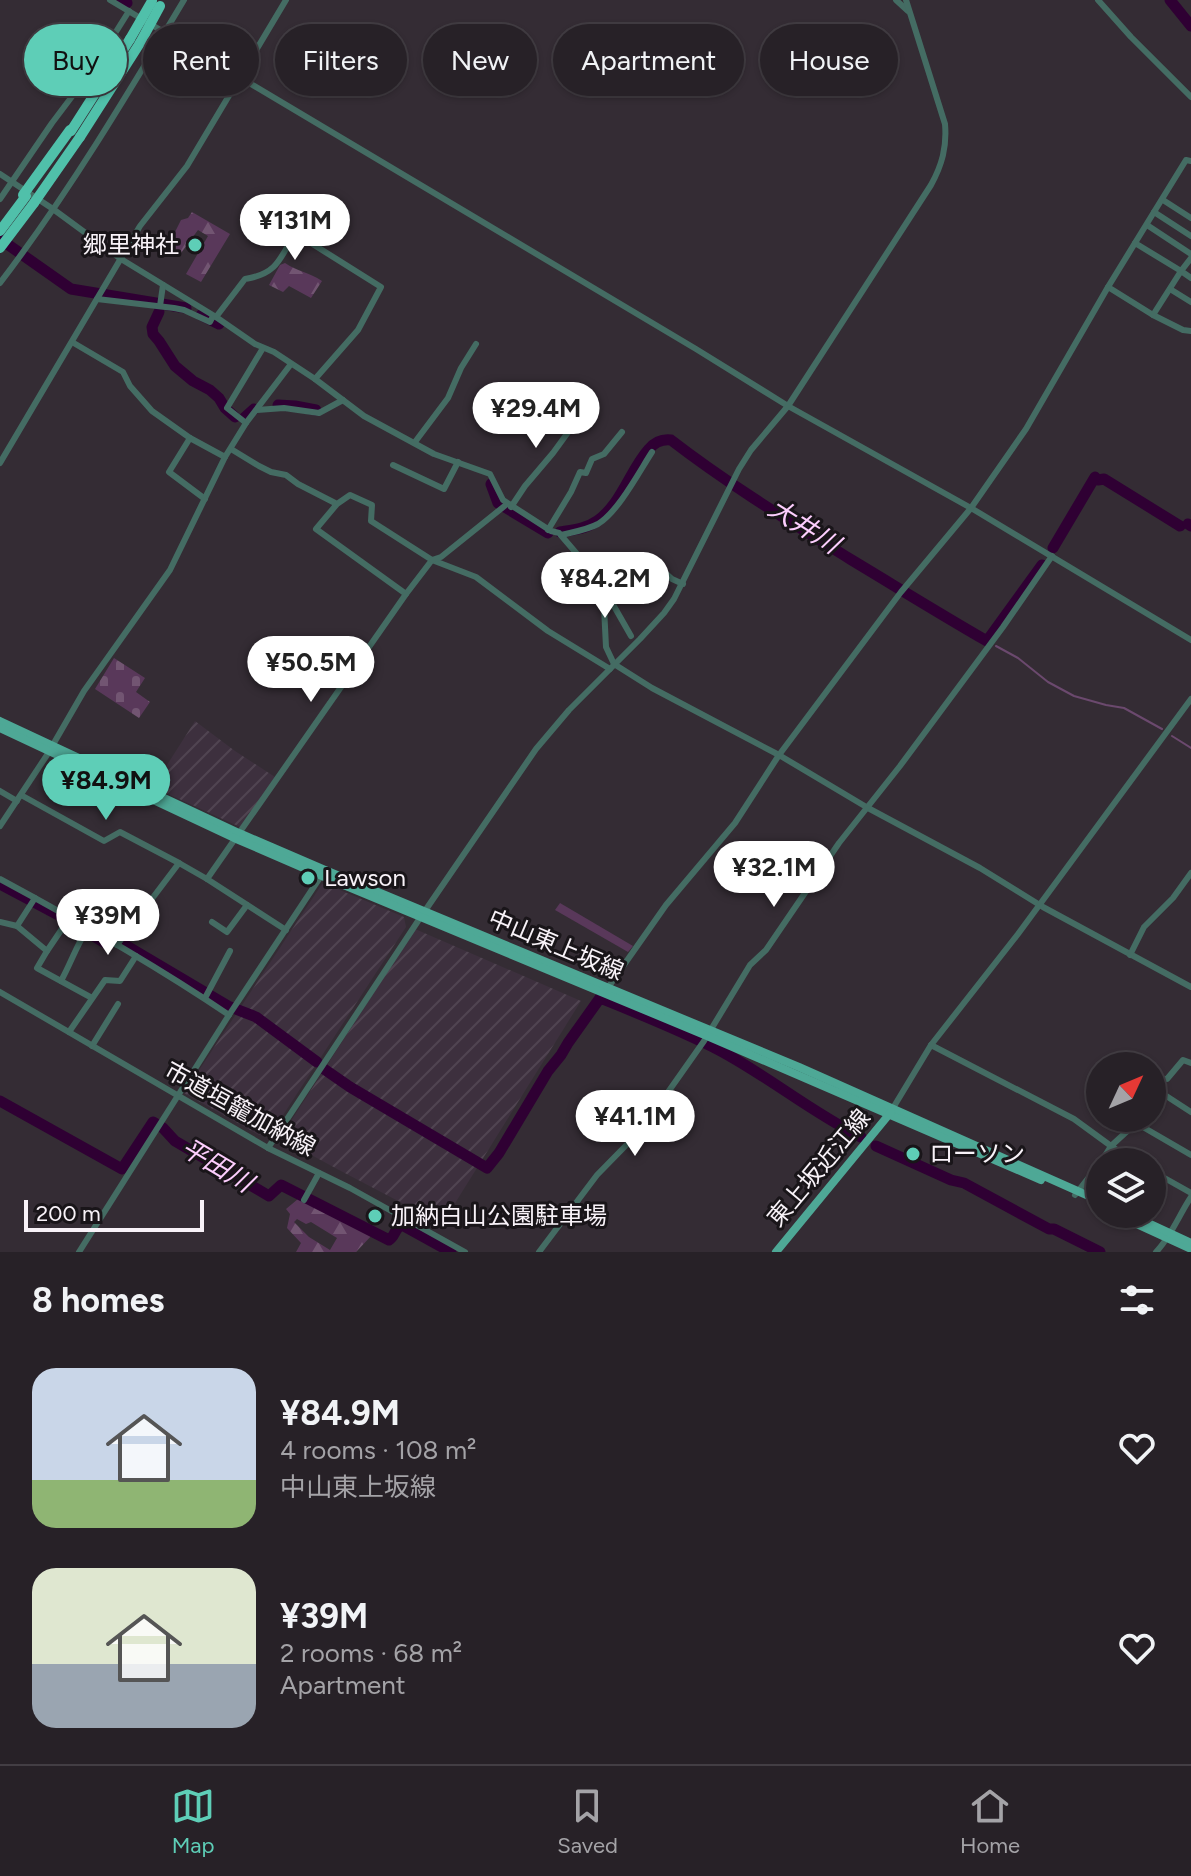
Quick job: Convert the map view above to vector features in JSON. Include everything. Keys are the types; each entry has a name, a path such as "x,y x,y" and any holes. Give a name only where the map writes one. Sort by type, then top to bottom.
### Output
{"highway":[{"path":"0,249 3,231 74,132 135,41 157,2"},
{"path":"74,132 93,98 135,41"}],"main road":[{"name":"中山東上坂線","path":"0,721 236,835 606,991 705,1038 892,1111 1086,1197"},
{"name":"中山東上坂線","path":"0,728 51,748"},
{"name":"東上坂近江線","path":"776,1252 892,1111"},
{"path":"1149,1228 1191,1243"},
{"path":"1154,1228 1191,1249"}],"street":[{"path":"110,0 150,24"},
{"path":"170,24 184,0"},
{"path":"259,46 286,0"},
{"path":"896,0 908,11"},
{"path":"268,1148 422,914 536,749 569,710 664,613 683,584 751,450 788,406 931,185 943,159 946,134 943,115 906,0"},
{"path":"1098,0 1191,97"},
{"path":"0,199 92,70 129,11"},
{"path":"0,283 23,254 143,69"},
{"path":"259,89 788,406 971,508 1191,640"},
{"path":"0,463 140,226 187,166 229,96"},
{"path":"606,991 666,905 735,823 779,755 903,591 971,508 1026,429 1186,160 1191,161"},
{"path":"0,174 121,259 213,318 274,352 364,416 434,454 490,474 506,506 561,535 595,575 631,636"},
{"path":"1163,200 1191,218"},
{"path":"1154,212 1191,236"},
{"path":"1147,225 1191,256 1153,315"},
{"path":"99,295 160,303 210,322 245,279 272,270 295,233 381,287 358,330 315,379"},
{"path":"1135,243 1191,278"},
{"path":"160,303 163,285"},
{"path":"1108,287 1153,315 1191,331"},
{"path":"1170,289 1191,302"},
{"path":"72,342 123,372 130,386 152,411 190,438 225,457"},
{"path":"415,442 448,398 476,344"},
{"path":"246,423 227,408 263,348"},
{"path":"0,826 84,691 170,570 225,457 246,423 291,364"},
{"path":"257,410 284,408 319,413 343,400"},
{"path":"207,879 432,560 441,557 506,506 553,453 585,409"},
{"path":"548,530 580,472 586,473 594,457 604,454 622,432"},
{"path":"190,438 169,472 205,499"},
{"path":"231,449 337,504"},
{"path":"561,535 581,531 610,514 652,452"},
{"path":"393,465 444,489 458,462"},
{"path":"406,594 316,529 337,504 350,495 372,505 371,521 432,560 476,577 548,631 779,755 868,808 980,868 1039,905 1191,987"},
{"path":"539,1252 597,1175 642,1129 705,1038 750,965 766,950 839,843 1003,627 1052,556"},
{"path":"603,587 631,578 654,563 672,579 683,584"},
{"path":"603,587 606,647 612,666"},
{"path":"892,1111 931,1045 1191,699"},
{"path":"0,791 104,841 120,832 207,879 286,930"},
{"path":"117,945 179,863"},
{"path":"79,1252 323,873"},
{"path":"1130,955 1144,927 1173,898 1191,873"},
{"path":"0,879 232,1010"},
{"path":"17,926 35,898"},
{"path":"212,922 227,932 247,905"},
{"path":"70,917 37,968 92,998"},
{"path":"0,922 17,926 47,951"},
{"path":"61,981 88,928"},
{"path":"207,996 230,951"},
{"path":"69,1032 105,980 120,981 136,956"},
{"name":"市道垣籠加納線","path":"0,992 268,1148 350,1188 465,1252"},
{"path":"92,1046 118,1004"},
{"path":"931,1045 1074,1119 1114,1148"},
{"path":"1166,1079 1183,1060 1191,1063"},
{"path":"1166,1098 1191,1112"},
{"path":"1111,1146 1125,1132"},
{"path":"1156,1132 1191,1155"},
{"path":"304,1200 319,1173"},
{"path":"1156,1252 1191,1195 1166,1180"},
{"path":"1077,1193 1086,1181"}],"shaded area":[{"path":"195,721 275,777 240,827 153,787"},
{"path":"322,884 404,917 406,927 270,1135 259,1135 184,1093"},
{"path":"415,929 581,1001 442,1224 280,1138"}],"green space":[{"path":"192,212 230,234 201,282 186,274 208,236 198,230 181,253 170,248 181,220 188,218"},
{"path":"285,263 322,281 311,298 289,286 283,292 269,285 280,265"},
{"path":"114,658 145,678 136,692 150,702 139,718 95,689"},
{"path":"560,903 633,946 628,952 555,910"},
{"path":"298,1199 373,1234 356,1252 296,1252 301,1243 287,1228 290,1214 286,1209","holes":["297,1219 306,1224 311,1222 337,1238 330,1250 309,1237 294,1222"]}],"waterway":[{"path":"122,0 127,3"},
{"path":"1170,0 1191,26"},
{"name":"大井川","path":"0,239 71,289 186,308"},
{"name":"大井川","path":"159,312 152,327 153,334 175,366 210,390 235,417"},
{"path":"201,315 219,324"},
{"name":"大井川","path":"278,405 316,410"},
{"name":"大井川","path":"244,418 254,409"},
{"name":"大井川","path":"560,532 579,529 597,521 613,506 649,449 654,444 671,440 782,516 987,641 1042,565"},
{"name":"大井川","path":"1053,548 1095,477"},
{"name":"大井川","path":"1098,480 1104,479 1180,526"},
{"name":"大井川","path":"491,484 498,503 548,533"},
{"path":"996,646 1074,696 1124,708 1162,729"},
{"path":"1172,736 1191,748"},
{"path":"0,884 107,944"},
{"path":"125,945 228,1006 256,1017 317,1062"},
{"path":"324,1069 487,1168 548,1071 600,998 719,1050 861,1137"},
{"name":"平田川","path":"0,1101 122,1169 153,1122 175,1141 269,1196 281,1185 389,1240 402,1225 451,1252"},
{"path":"876,1146 964,1183 1049,1229 1100,1252"}],"place":[{"name":"郷里神社","path":"195,245"},
{"name":"Lawson","path":"308,878"},
{"name":"ローソン","path":"913,1154"},
{"name":"加納白山公園駐車場","path":"375,1216"}]}
